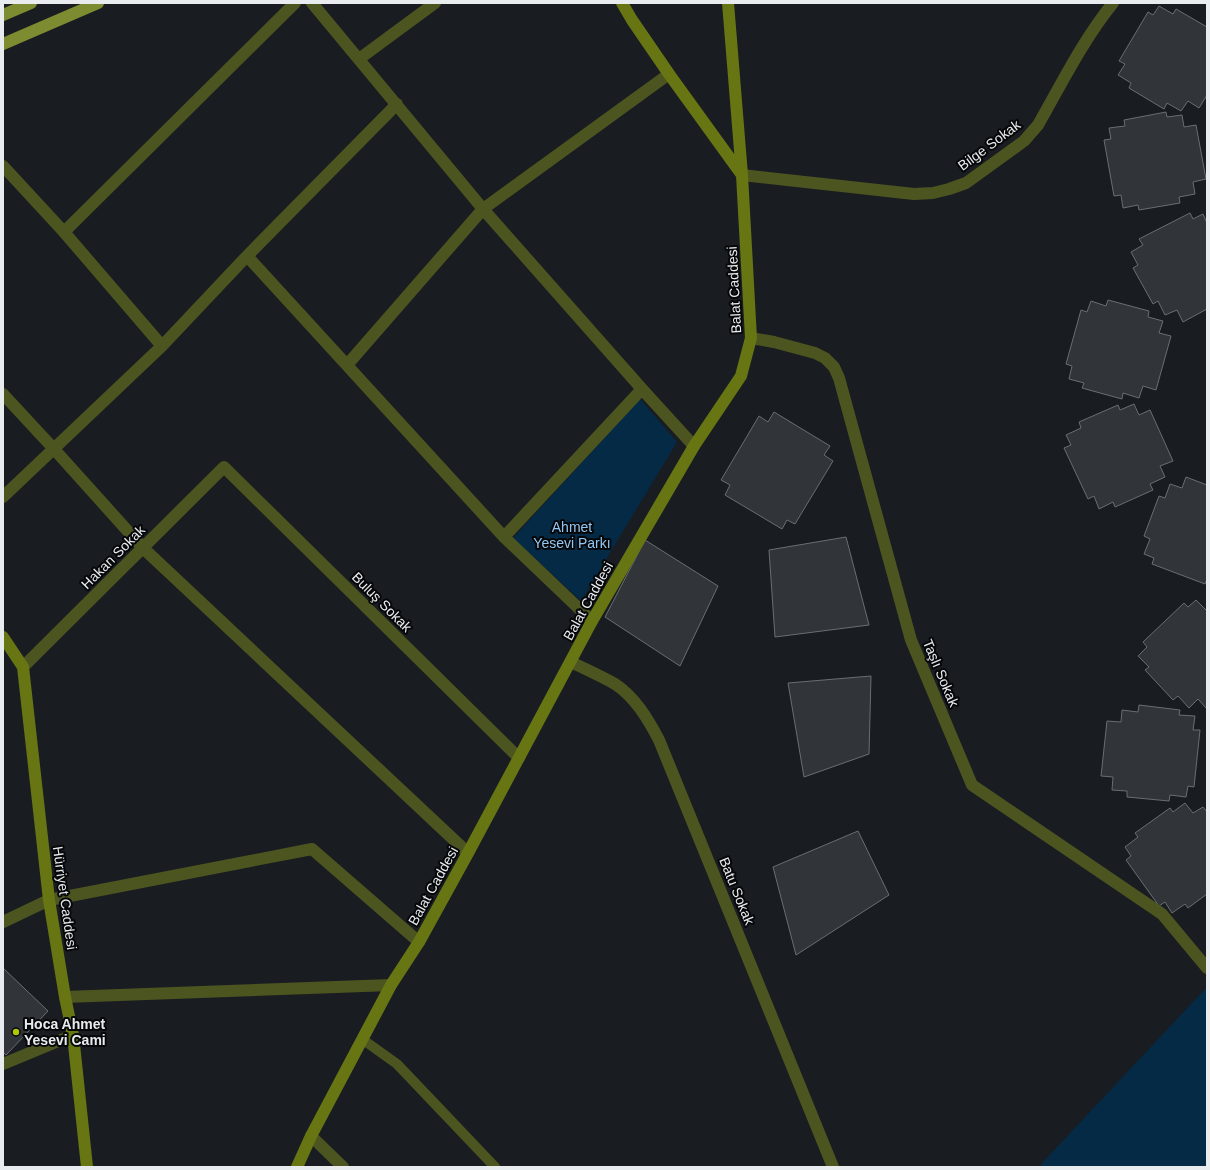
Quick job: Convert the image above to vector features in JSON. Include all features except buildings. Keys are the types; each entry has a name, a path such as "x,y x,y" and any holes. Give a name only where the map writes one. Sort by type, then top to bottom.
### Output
{"main road":[{"path":"3,15 32,3"},
{"path":"3,44 98,3"}],"street":[{"path":"64,232 295,3"},
{"path":"312,3 483,209 694,446"},
{"path":"359,59 435,3"},
{"path":"622,3 669,74 742,174"},
{"name":"Balat Caddesi","path":"297,1167 310,1136 391,985 419,942 592,621 694,446 741,376 751,338 742,174 728,3"},
{"name":"Bilge Sokak","path":"742,174 914,194 933,193 949,189 966,182 1024,141 1031,134 1038,125 1084,42 1113,3"},
{"path":"347,365 483,209 669,74"},
{"path":"3,497 162,346 247,256 397,104"},
{"path":"3,166 64,232 162,346"},
{"path":"247,256 504,537 592,621"},
{"name":"Taşlı Sokak","path":"751,338 774,342 815,353 825,358 834,367 839,378 911,640 972,785 1162,914 1207,968"},
{"path":"504,537 642,389"},
{"path":"3,394 143,548 468,853"},
{"name":"Hakan Sokak","path":"23,667 224,467"},
{"name":"Buluş Sokak","path":"224,467 519,758"},
{"name":"Hürriyet Caddesi","path":"3,637 23,667 49,900 65,997 73,1035 87,1167"},
{"name":"Batu Sokak","path":"570,662 616,685 633,700 652,725 833,1167"},
{"path":"3,922 49,900 312,849 419,942"},
{"path":"65,997 391,985"},
{"path":"3,1064 73,1035"},
{"path":"310,1136 343,1167"}],"lane":[{"path":"362,1039 397,1064 495,1167"}],"green space":[{"name":"Ahmet Yesevi Parkı","path":"640,399 677,442 581,601 513,538"},
{"path":"1207,987 1207,1167 1040,1167 1042,1163"}],"place":[{"name":"Hoca Ahmet Yesevi Cami","path":"16,1032"}]}
